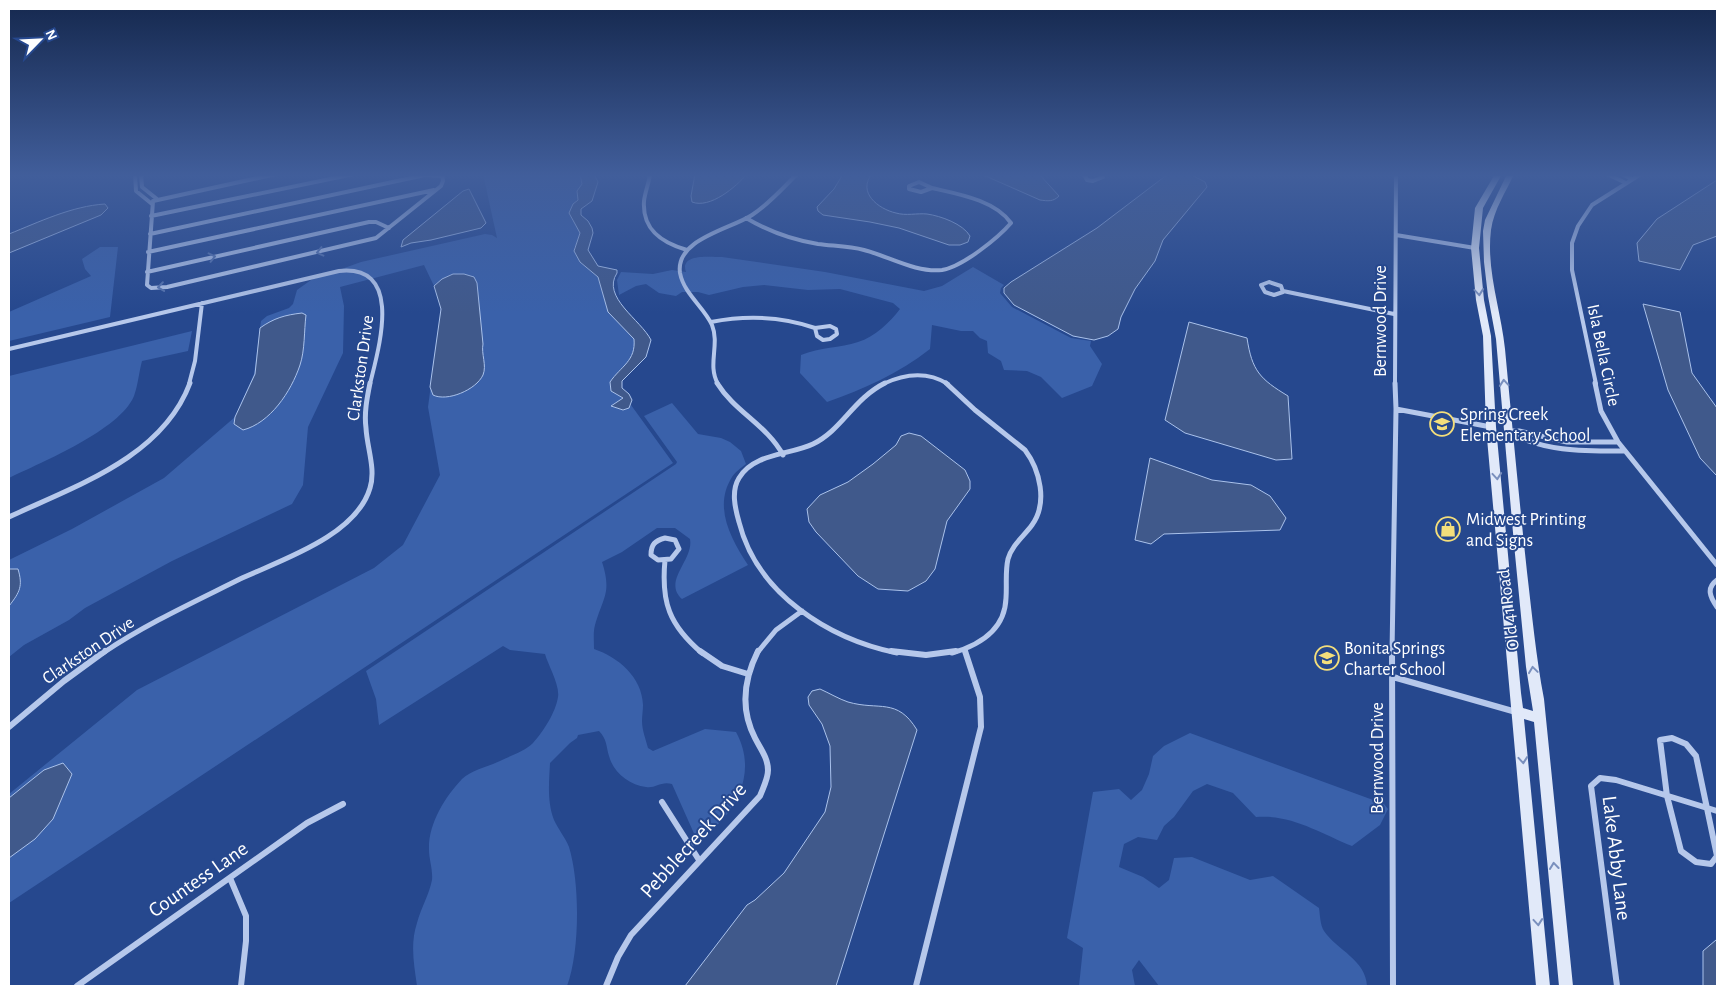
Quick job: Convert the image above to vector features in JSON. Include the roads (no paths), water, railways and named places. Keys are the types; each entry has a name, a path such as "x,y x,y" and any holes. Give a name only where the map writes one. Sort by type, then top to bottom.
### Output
{"street":[{"path":"150,220 147,285 151,288 167,287 366,241 376,238 398,220"},
{"path":"150,234 213,220"},
{"path":"148,252 293,220"},
{"path":"647,220 653,235 662,242 687,250"},
{"path":"741,220 707,236 687,250 680,265 680,274 684,283 711,322 715,342 712,364 716,382 728,398 774,438 783,455"},
{"path":"750,220 759,226 817,244 863,250 934,270 948,269 960,264 1011,223 1009,220"},
{"name":"Bernwood Drive","path":"1393,986 1393,677 1396,409 1394,314 1396,220"},
{"name":"Old 41 Road","path":"1477,220 1474,248 1480,300 1487,336 1491,427 1543,986"},
{"name":"Old 41 Road","path":"1489,220 1486,250 1494,315 1500,338 1566,986"},
{"name":"Isla Bella Circle","path":"1582,220 1572,243 1572,270 1601,411 1618,442 1717,565"},
{"path":"147,272 368,222 376,222 389,228"},
{"path":"1396,235 1486,250"},
{"name":"Clarkston Drive","path":"9,349 339,271 358,271 366,273 374,279 383,321 365,411 365,436 373,480 368,495 350,519 333,532 122,641 82,667 9,727"},
{"path":"1283,291 1281,286 1274,282 1265,282 1261,286 1265,292 1274,295 1280,294 1283,291 1394,314"},
{"path":"9,516 114,464 145,444 165,425 179,407 190,383 202,303"},
{"path":"711,322 742,316 760,316 794,320 814,328 830,326 836,329 837,334 833,338 825,340 818,338 814,333 814,328"},
{"path":"914,375 931,377 946,384 1024,450 1035,470 1040,492 1040,508 1035,522 1018,540 1010,554 1006,579 1007,603 1001,621 984,641 966,651 953,653 897,652 875,648 838,635 802,612 774,586 758,565 740,529 735,505 736,484 744,471 758,461 783,455 819,442 837,427 856,404 882,385 896,378 914,375"},
{"path":"1396,409 1508,431 1519,431 1567,442 1618,442"},
{"path":"1508,431 1520,440 1566,450 1625,451"},
{"path":"671,538 678,543 679,549 674,557 665,560 654,558 651,555 651,547 660,539 671,538"},
{"path":"665,560 664,595 667,609 680,631 700,650 722,666 748,674"},
{"path":"1717,580 1710,586 1709,592 1717,607"},
{"name":"Pebblecreek Drive","path":"606,986 618,957 631,935 760,796 766,782 768,761 752,733 746,715 745,690 748,674 759,649 776,630 802,612"},
{"path":"916,986 981,727 983,708 980,691 966,651"},
{"path":"1393,677 1539,718"},
{"path":"1672,738 1686,744 1696,756 1717,856 1711,864 1696,862 1681,851 1667,796 1660,740 1672,738"},
{"name":"Lake Abby Lane","path":"1617,986 1591,786 1600,778 1616,780 1717,811"},
{"path":"662,802 699,860"},
{"name":"Countess Lane","path":"77,986 85,984 307,823 343,804"},
{"path":"230,878 243,905 247,922 241,986"}],"place":[{"name":"Spring Creek Elementary School","path":"1442,424"},
{"name":"Midwest Printing and Signs","path":"1448,529"},
{"name":"Bonita Springs Charter School","path":"1327,658"}]}
